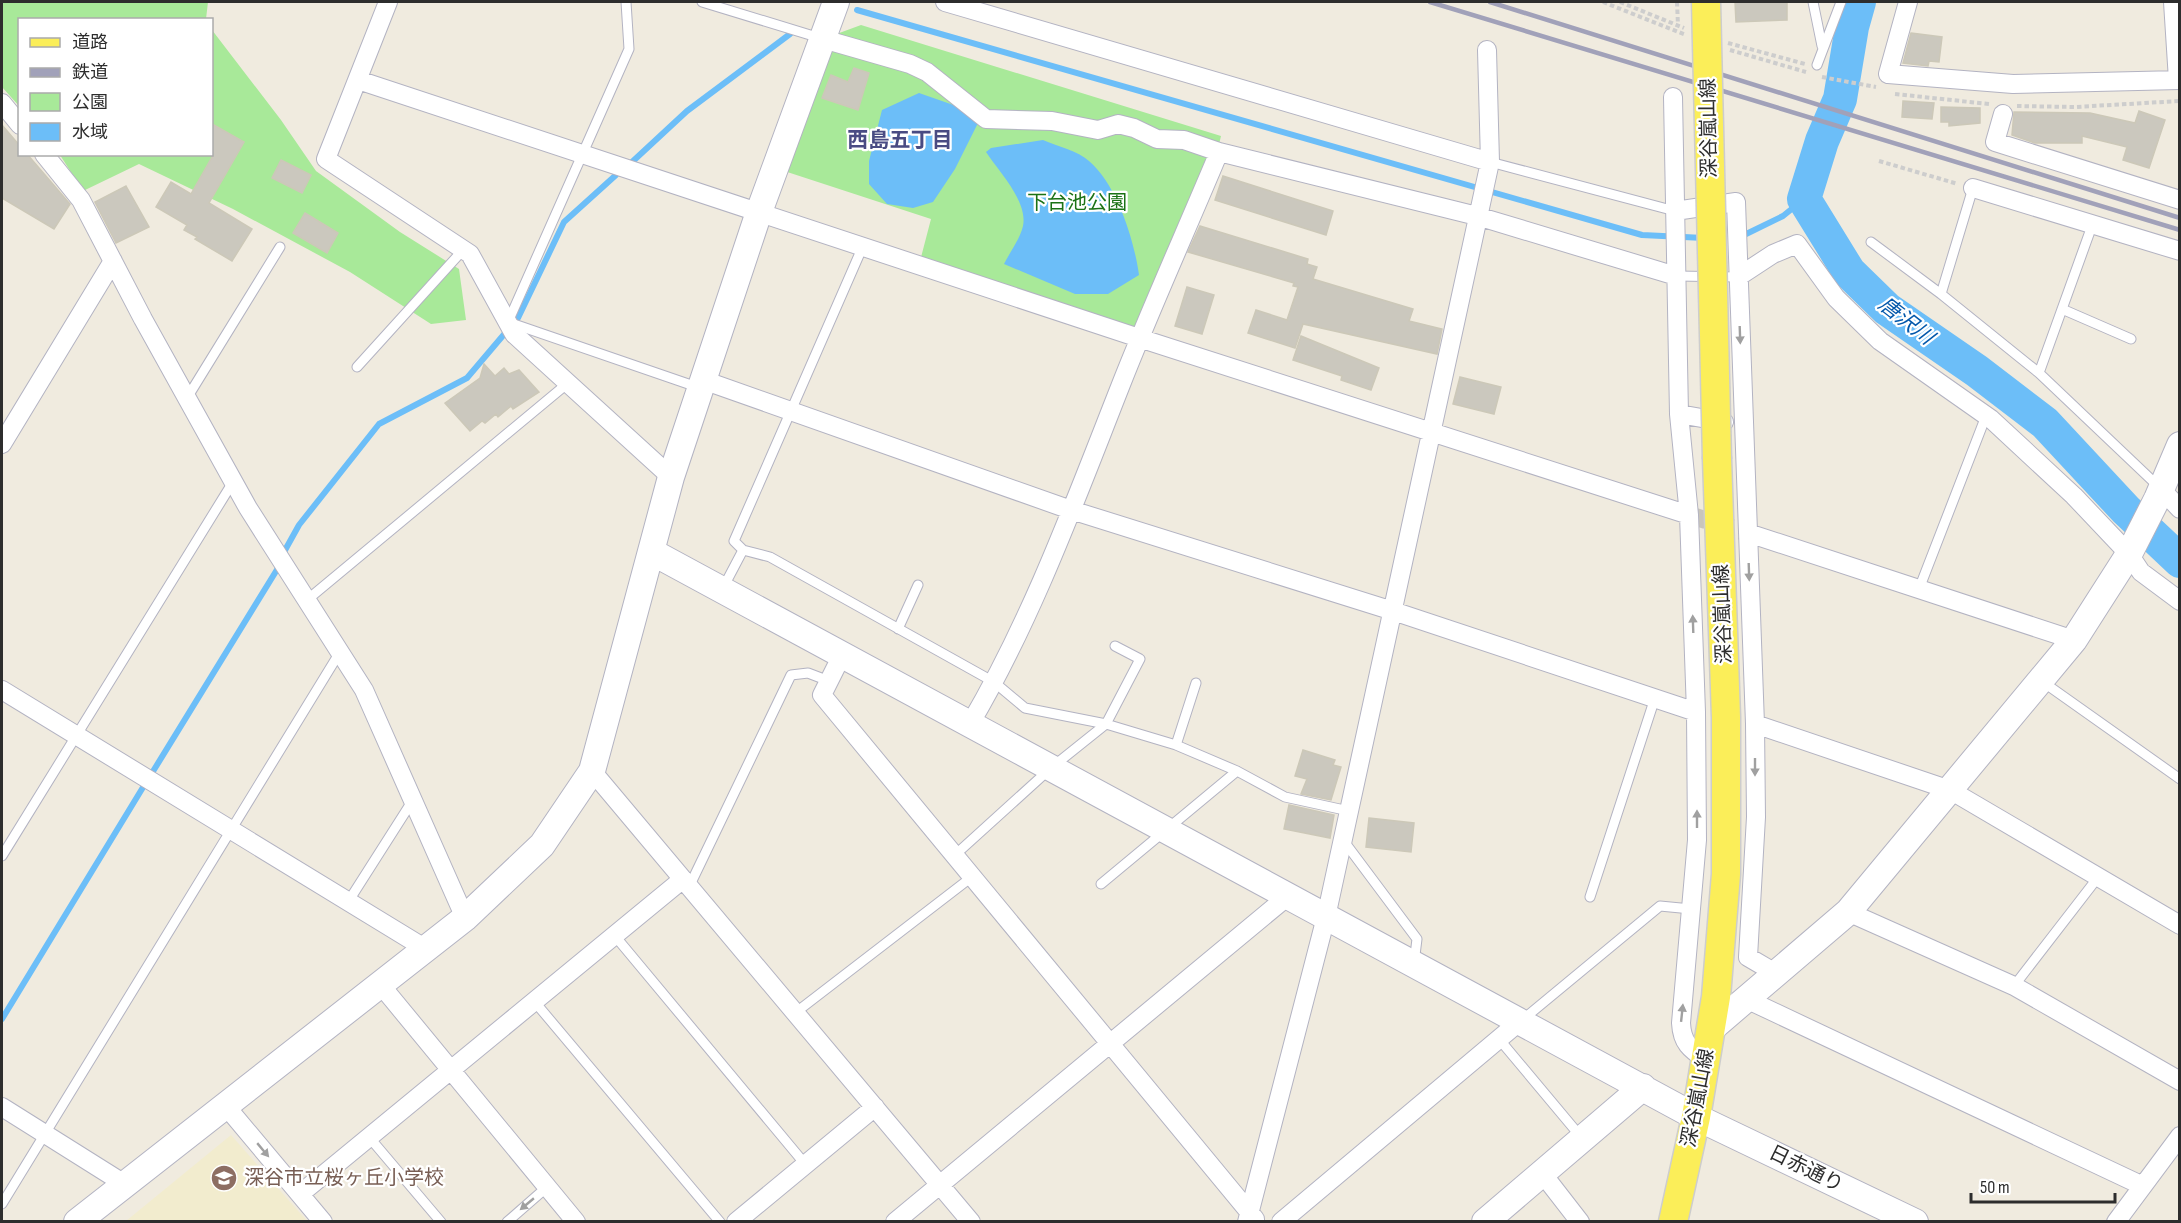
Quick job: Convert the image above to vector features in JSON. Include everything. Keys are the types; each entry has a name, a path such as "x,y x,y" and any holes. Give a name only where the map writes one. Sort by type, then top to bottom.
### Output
{"main road":[{"name":"深谷嵐山線","path":"1673,1221 1696,1117 1711,1029 1726,874 1726,717 1706,2"}],"street":[{"path":"388,2 326,159 470,254 514,334 671,477"},
{"path":"77,1221 465,918 542,845 592,771 671,477 759,212 836,2"},
{"path":"945,2 1489,165"},
{"path":"1908,2 1888,74 2013,84 2179,80 2173,2"},
{"path":"823,39 910,64 927,72 986,119 1052,121 1098,130 1118,124 1134,128 1157,139 1184,140 1219,152 1477,216 1676,276"},
{"path":"1251,1218 1326,917 1489,165 1487,50"},
{"path":"358,80 1139,338 1689,515"},
{"path":"1673,97 1679,414 1689,515 1696,712 1697,840 1682,1037 1688,1048 1706,1060"},
{"path":"2,103 18,123"},
{"path":"2003,114 1995,142 2180,200"},
{"path":"970,724 994,682 1071,510 1139,338 1219,152"},
{"path":"46,156 81,200 112,261 234,482 364,690 465,918"},
{"path":"1973,188 2180,251"},
{"path":"1676,211 1736,202 1755,724 1756,817 1748,957 1777,974"},
{"path":"1738,277 1773,254 1797,244 1836,298 1880,341 1986,416 2131,549 2140,572 2180,601"},
{"path":"2,444 112,261"},
{"path":"702,384 791,412 1071,510 1393,611 1696,712"},
{"path":"1679,414 1744,426"},
{"path":"1711,1029 1848,912 2074,640 2131,549 2166,499 2180,446"},
{"path":"1748,533 2074,640"},
{"name":"日赤通り","path":"651,552 1696,1117 1911,1221"},
{"path":"842,655 822,695 1112,1043 1251,1218"},
{"path":"2,690 426,949"},
{"path":"1755,724 1950,790 2180,925"},
{"path":"592,771 971,1221"},
{"path":"300,1194 534,1001 686,883"},
{"path":"895,1221 1288,896"},
{"path":"1848,912 2014,986 2180,1080"},
{"path":"380,984 576,1221"},
{"path":"1746,999 2143,1186"},
{"path":"1281,1221 1519,1022"},
{"path":"1485,1221 1643,1087"},
{"path":"225,1105 323,1221"},
{"path":"2,1107 123,1184"},
{"path":"736,1221 875,1107"},
{"path":"2116,1221 2180,1136"},
{"path":"1542,1173 1580,1221"}],"lane":[{"path":"626,2 629,49 508,322 702,384"},
{"path":"702,2 823,39"},
{"path":"1813,2 1822,46"},
{"path":"1817,65 1822,46 1834,26 1841,2"},
{"path":"1489,165 1676,211"},
{"path":"1941,294 1973,188"},
{"path":"2039,373 2093,223"},
{"path":"1871,242 1941,294 2039,373 2166,499"},
{"path":"863,246 734,541 743,550 770,557 994,682 1025,708 1106,724 1176,745 1237,771 1285,797 1349,811"},
{"path":"187,398 280,247"},
{"path":"357,367 463,250"},
{"path":"1676,276 1738,277"},
{"path":"2062,309 2131,339"},
{"path":"307,600 568,383"},
{"path":"1919,589 1986,416"},
{"path":"2,856 234,482"},
{"path":"722,590 743,550"},
{"path":"898,629 918,585"},
{"path":"955,855 1051,768 1106,724 1140,658 1115,646"},
{"path":"2,1204 229,829 340,652"},
{"path":"686,883 791,675 808,673 829,681"},
{"path":"2041,681 2180,779"},
{"path":"1176,745 1196,683"},
{"path":"1590,897 1655,698"},
{"path":"1101,884 1237,771"},
{"path":"348,902 413,800"},
{"path":"1343,840 1417,939 1414,965"},
{"path":"795,1013 973,876"},
{"path":"2014,986 2099,876"},
{"path":"1519,1022 1660,906 1692,909"},
{"path":"615,936 805,1164"},
{"path":"534,1001 720,1221"},
{"path":"1499,1039 1582,1139"},
{"path":"369,1137 441,1221"},
{"path":"507,1221 547,1187"}],"path":[{"path":"1677,2 1678,26"},
{"path":"1823,77 1874,87"},
{"path":"1879,161 1973,188"}],"shaded area":[{"name":"深谷市立桜ヶ丘小学校","path":"231,1135 307,1221 126,1221"}],"green space":[{"path":"2,2 208,2 206,18 18,18 18,105 2,87"},
{"name":"下台池公園","path":"861,25 1221,136 1215,161 1139,338 919,265 931,219 775,168 823,39"},
{"path":"213,31 281,120 316,171 400,232 459,269 466,320 431,324 350,272 233,209 139,164 83,191 61,156 213,156"}],"water":[{"path":"919,93 962,108 978,123 955,169 933,202 913,208 887,204 869,184 869,161 882,110"},
{"path":"1043,140 1089,161 1108,184 1123,213 1139,275 1108,294 1075,294 1004,264 1020,236 1023,216 1017,197 986,152 991,148"}],"building":[{"path":"1735,2 1787,2 1787,20 1736,22"},
{"path":"1911,33 1942,37 1939,62 1929,61 1928,66 1903,63"},
{"path":"854,68 869,73 858,110 822,98 831,75 848,82"},
{"path":"1903,101 1934,103 1932,119 1902,117"},
{"path":"1941,107 1980,108 1980,123 1949,126 1949,122 1941,122"},
{"path":"2139,111 2165,120 2149,168 2123,160 2127,147 2082,136 2082,143 2035,143 2012,135 2014,112 2090,113 2135,123"},
{"path":"2,125 18,144 18,156 29,156 70,204 54,229 2,198"},
{"path":"213,125 244,142 209,203 252,229 232,261 195,239 197,237 184,230 187,225 156,207 171,182 191,194 212,157"},
{"path":"281,160 311,175 302,193 272,178"},
{"path":"1223,176 1333,211 1326,235 1215,200"},
{"path":"126,186 149,227 116,243 95,202"},
{"path":"305,213 338,233 327,253 293,233"},
{"path":"1200,226 1308,259 1307,264 1317,267 1313,279 1413,309 1409,321 1442,329 1437,354 1303,324 1295,348 1248,333 1256,310 1287,320 1298,287 1293,286 1294,283 1188,252"},
{"path":"1187,287 1214,295 1202,334 1175,326"},
{"path":"1301,336 1379,368 1371,390 1341,380 1342,376 1293,360"},
{"path":"484,364 495,376 504,368 509,374 519,370 539,392 513,409 511,406 498,417 496,414 485,423 482,421 470,431 445,403 480,378"},
{"path":"1460,377 1501,387 1494,414 1453,404"},
{"path":"1303,750 1335,760 1333,765 1341,767 1331,800 1301,794 1307,779 1295,776"},
{"path":"1289,805 1334,815 1330,838 1284,829"},
{"path":"1369,818 1414,823 1411,852 1366,847"}],"waterway":[{"name":"唐沢川","path":"1859,2 1852,27 1840,99 1822,141 1804,199 1849,272 1887,309 1977,371 2045,423 2126,510 2180,561"},
{"path":"857,10 1642,235 1704,238"},
{"path":"632,162 687,111 790,34"},
{"path":"518,318 564,222 616,175"},
{"path":"1740,237 1783,216 1804,199"},
{"path":"284,552 299,525 379,424 467,378 506,332"},
{"path":"152,773 278,568"},
{"path":"2,1019 145,784"}],"tunnel":[{"path":"1689,515 1748,533"}],"railway":[{"path":"1430,2 2180,230"},
{"path":"1490,2 2180,218"}],"place":[{"name":"深谷市立桜ヶ丘小学校","path":"224,1178"}],"district":[{"name":"西島五丁目","path":"900,140"}]}
